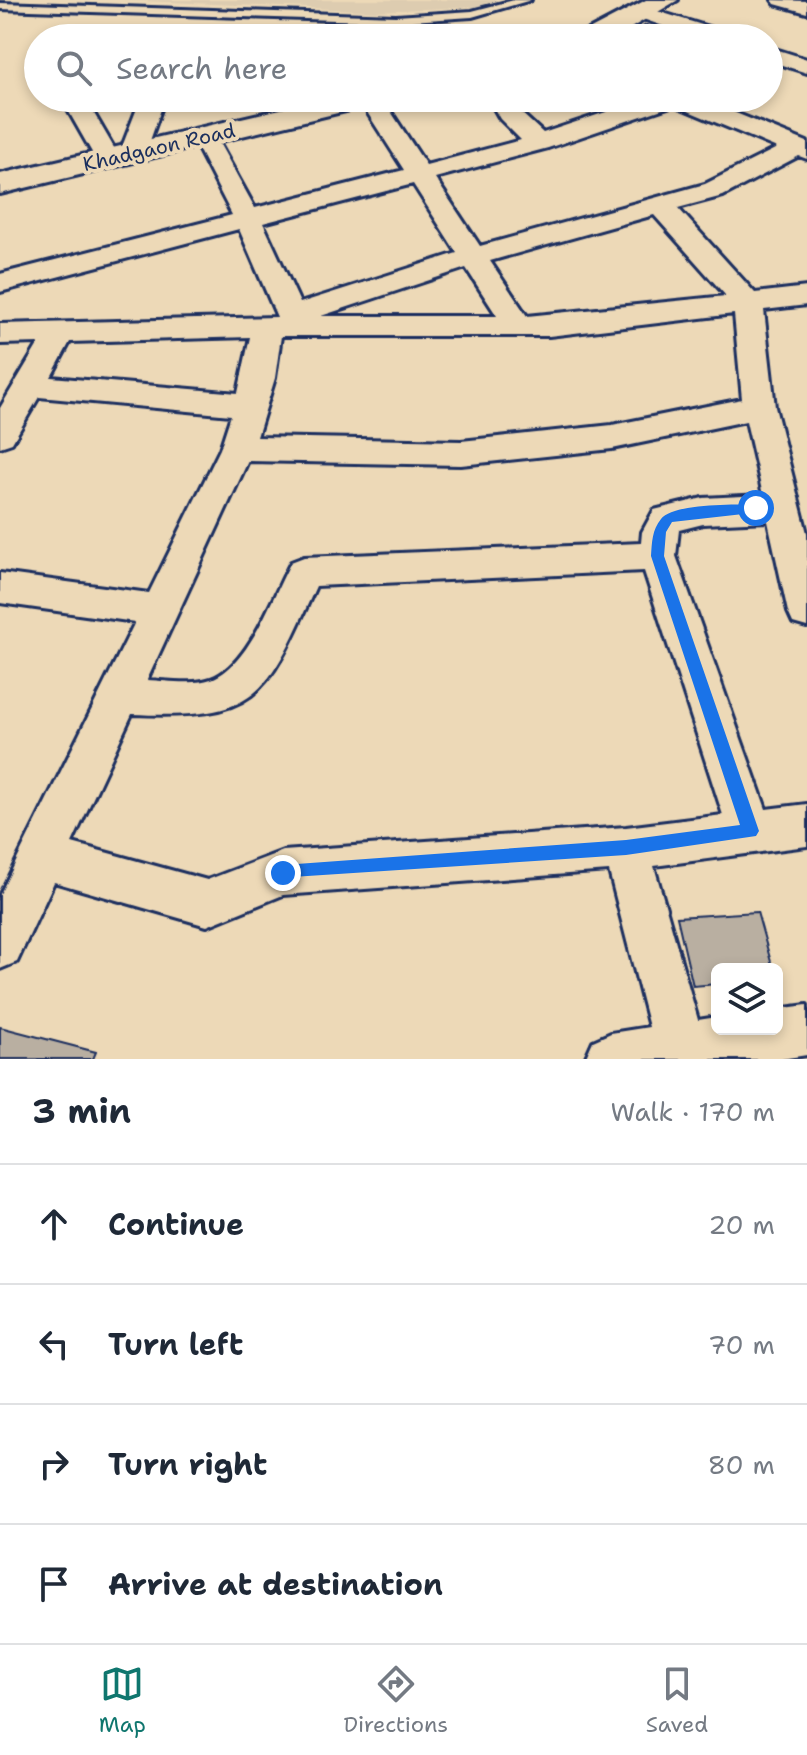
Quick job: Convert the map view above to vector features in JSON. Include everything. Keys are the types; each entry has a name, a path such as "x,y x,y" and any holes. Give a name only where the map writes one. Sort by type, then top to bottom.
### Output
{"street":[{"path":"782,0 807,7"},
{"path":"621,24 654,7 690,24"},
{"path":"783,58 807,66"},
{"path":"85,112 120,155 145,112"},
{"name":"Khadgaon Road","path":"0,184 303,112"},
{"path":"365,112 418,172 519,327"},
{"path":"507,112 539,143"},
{"path":"0,283 539,143 630,112"},
{"path":"712,112 802,149"},
{"path":"741,124 721,140 772,160"},
{"path":"0,945 237,449 248,405 285,322 248,220 204,137"},
{"path":"285,322 472,257 714,190 772,160 802,149"},
{"path":"660,205 748,303 759,407 807,612"},
{"path":"0,334 285,322 519,327 807,296"},
{"path":"0,435 60,333"},
{"path":"30,386 248,405"},
{"path":"237,449 461,453 612,437 759,407"},
{"path":"751,831 658,556 660,532 667,519 677,514 783,507"},
{"path":"121,696 205,698 228,692 254,669 304,572 658,556"},
{"path":"0,588 162,610"},
{"path":"43,857 207,903 283,873 626,848 807,825"},
{"path":"626,848 681,1054"},
{"path":"611,1059 681,1054 807,1030"}],"lane":[{"path":"0,6 74,3 396,19 472,14 526,0"}],"shaded area":[{"path":"123,0 499,0 478,7 375,11"}],"building":[{"path":"757,912 771,963 711,963 711,984 693,986 677,917"},
{"path":"0,1027 96,1052 93,1059 0,1059"}],"route":[{"path":"283,873 626,848 751,831 658,556 660,532 667,519 677,514 756,508"}]}
